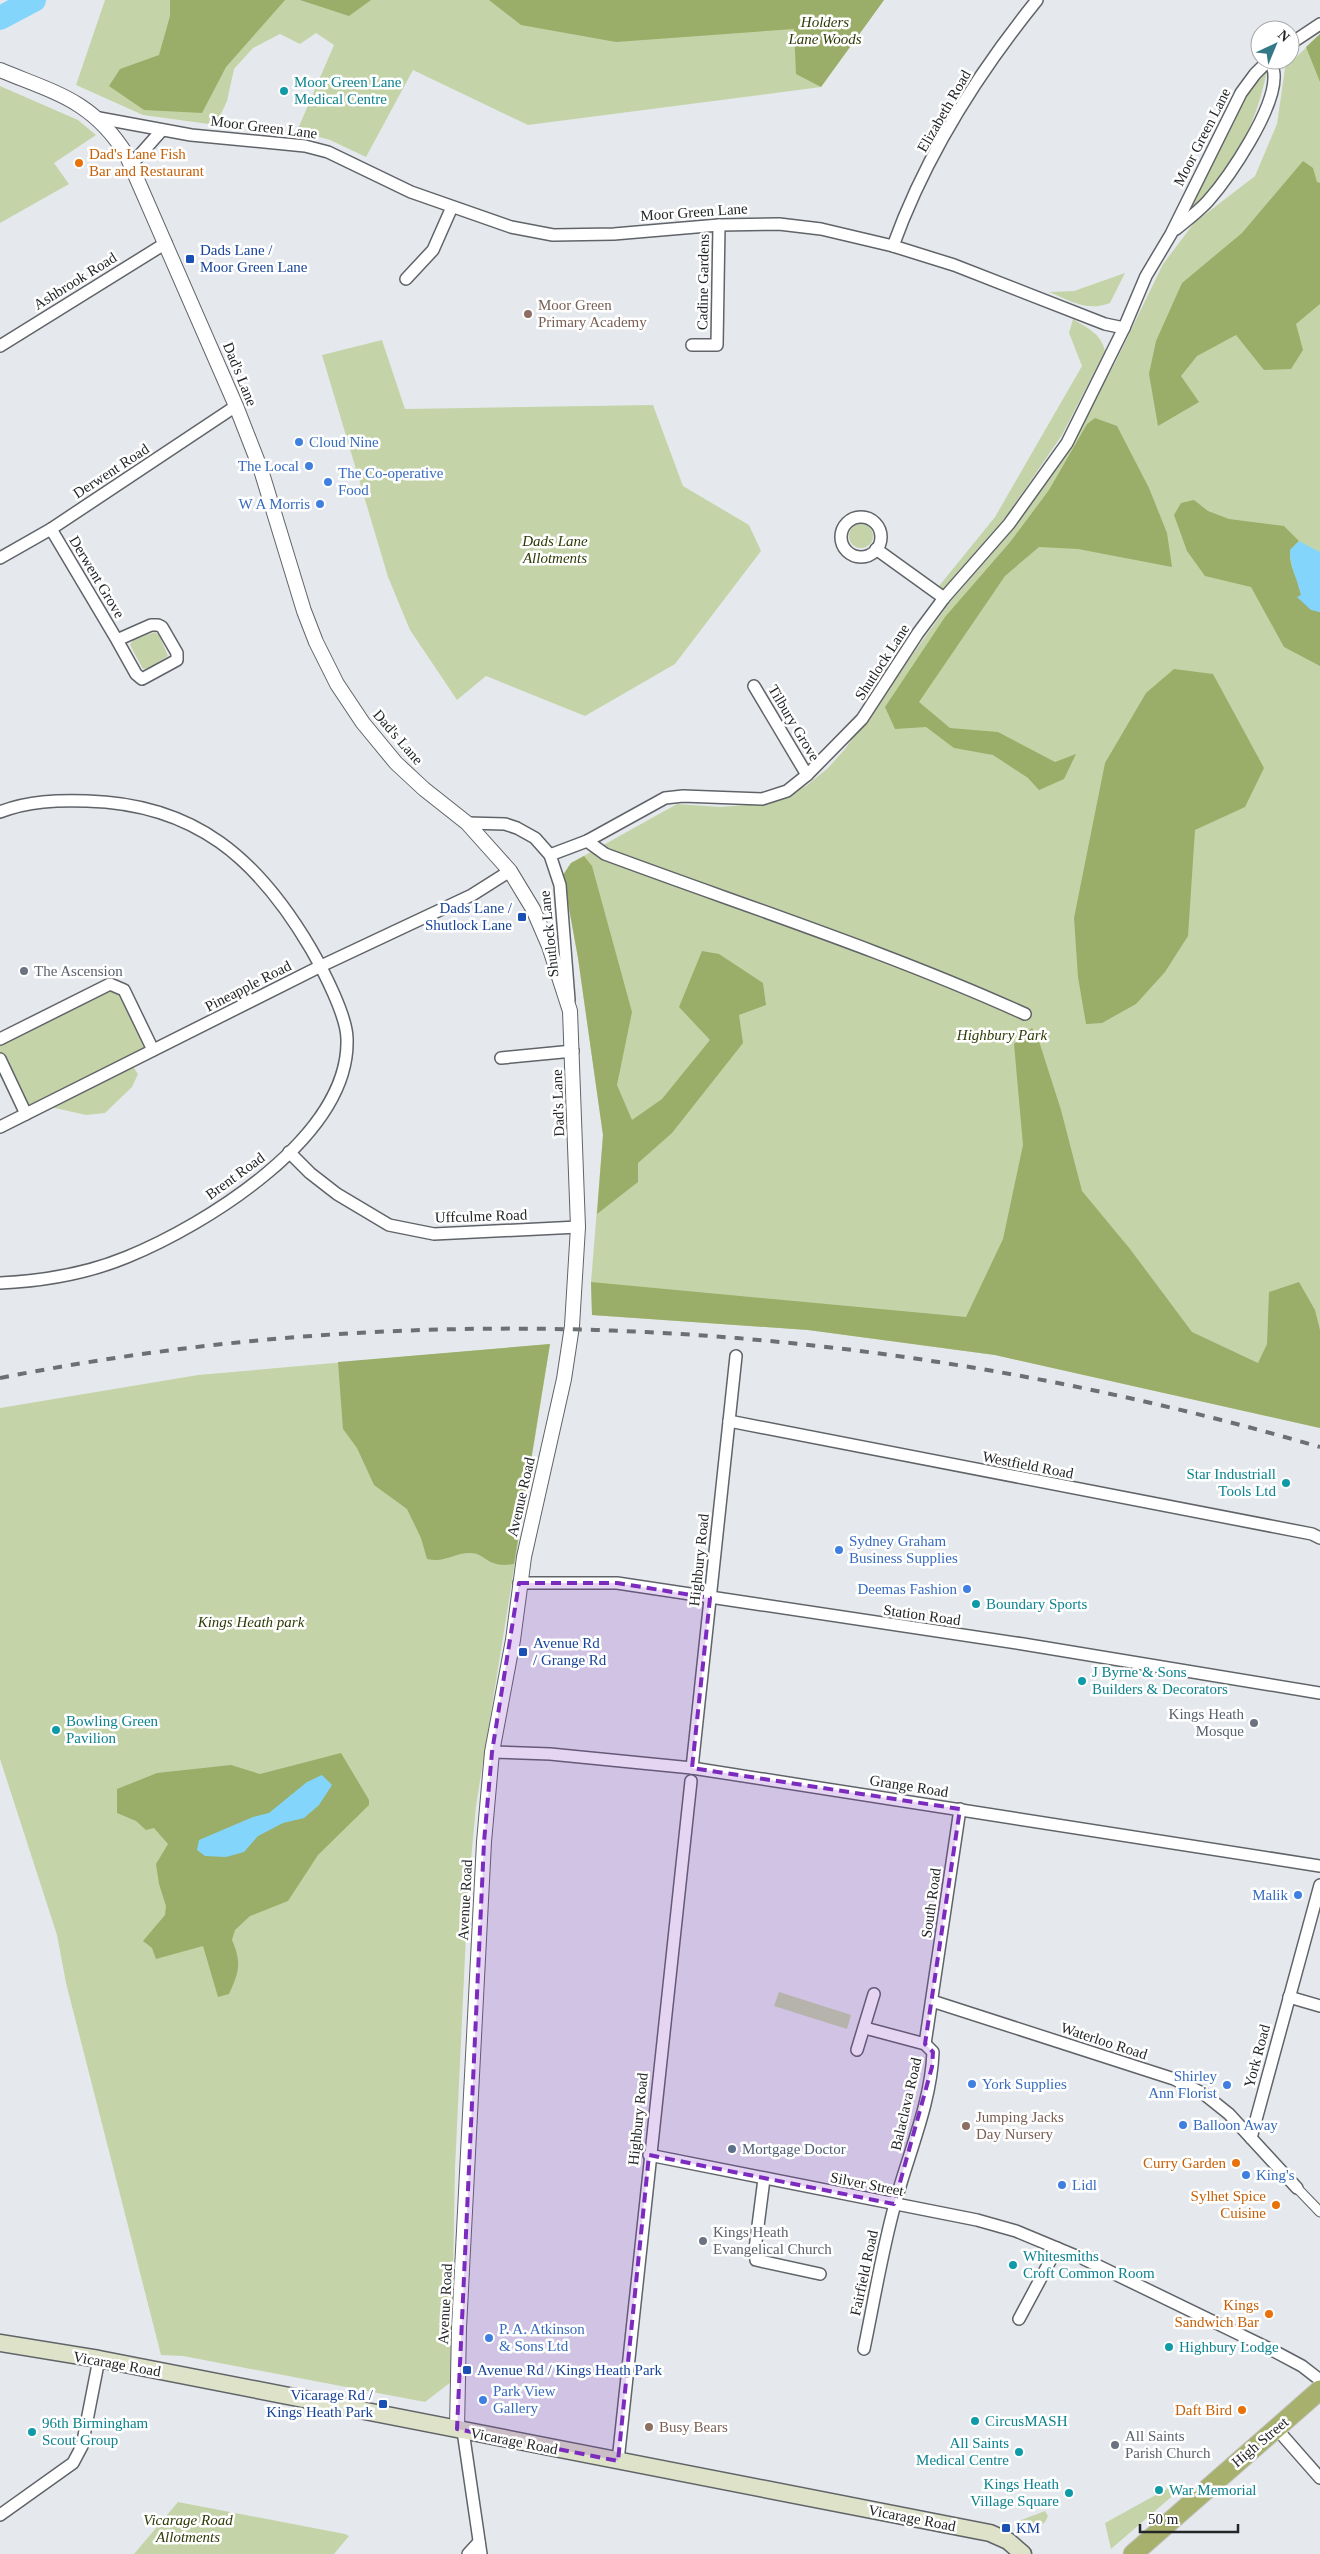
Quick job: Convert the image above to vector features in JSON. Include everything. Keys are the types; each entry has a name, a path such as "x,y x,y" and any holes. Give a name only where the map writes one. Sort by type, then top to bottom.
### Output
{"highway":[{"name":"High Street","path":"1133,2554 1320,2390"}],"main road":[{"name":"Vicarage Road","path":"0,2343 99,2360 990,2533 1008,2541 1023,2554"}],"street":[{"name":"Elizabeth Road","path":"893,246 904,216 954,118 1012,31 1037,0"},
{"path":"1300,37 1320,24"},
{"name":"Moor Green Lane","path":"0,70 80,104 99,118 162,130 313,148 342,158 411,192 511,227 553,235 614,234 719,225 778,224 821,229 893,246 954,265 1105,324 1124,328 1146,276 1171,234 1241,94 1259,70"},
{"name":"Moor Green Lane","path":"1171,234 1207,202 1234,167 1265,111 1274,76 1272,70"},
{"name":"Dad's Lane","path":"99,118 114,135 131,165 236,406 261,470 304,611 316,642 337,684 363,723 396,763 424,790 467,823 510,871 533,909 549,946 570,1011 573,1051 578,1227 572,1326 564,1379"},
{"path":"131,165 162,130"},
{"path":"406,279 434,250 452,207"},
{"name":"Cadine Gardens","path":"692,344 717,345 719,225"},
{"name":"Ashbrook Road","path":"0,346 166,243"},
{"name":"Shutlock Lane","path":"550,855 587,841 665,798 683,796 762,799 787,791 807,775 862,719 918,633 944,598 1009,524 1067,442 1124,328"},
{"name":"Derwent Road","path":"0,558 51,529 236,406"},
{"name":"Derwent Grove","path":"51,529 136,674 142,679 178,660 172,645 162,628 158,625 151,625 117,640"},
{"path":"876,549 944,598"},
{"name":"Tilbury Grove","path":"754,686 807,775"},
{"name":"Brent Road","path":"0,812 54,800 108,802 152,809 204,830 249,865 285,909 321,966 338,1005 348,1038 345,1063 334,1096 308,1134 259,1181 188,1228 126,1258 75,1274 34,1282 0,1283"},
{"name":"Shutlock Lane","path":"467,823 505,824 517,828 535,838 550,855 560,885 570,1011"},
{"path":"587,841 605,854 840,938 975,991 1025,1014"},
{"name":"Pineapple Road","path":"0,1127 321,966 472,895 510,871"},
{"path":"0,1038 110,984 124,990 153,1050"},
{"path":"501,1058 573,1051"},
{"path":"0,1059 26,1114"},
{"name":"Uffculme Road","path":"290,1152 310,1173 337,1194 389,1225 434,1234 578,1227"},
{"name":"Highbury Road","path":"692,1768 736,1356"},
{"name":"Avenue Road","path":"460,2430 459,2328 484,1842 492,1752 514,1640 519,1582 564,1379"},
{"name":"Westfield Road","path":"729,1421 1312,1534 1320,1538"},
{"name":"Station Road","path":"519,1582 617,1583 1032,1646 1320,1693"},
{"name":"Grange Road","path":"492,1752 550,1754 692,1768 1320,1866"},
{"name":"Highbury Road","path":"618,2461 649,2155 691,1781"},
{"name":"South Road","path":"925,2044 960,1810"},
{"name":"York Road","path":"1251,2138 1320,1885"},
{"path":"857,2050 874,1994"},
{"path":"1288,1997 1320,2006"},
{"name":"Waterloo Road","path":"932,2001 1174,2079 1204,2094 1229,2114 1251,2138"},
{"name":"Balaclava Road","path":"864,2028 925,2044 933,2052 932,2067 917,2132 894,2204"},
{"path":"1251,2138 1320,2212"},
{"name":"Silver Street","path":"649,2155 996,2226 1080,2257 1272,2350 1302,2366 1320,2380"},
{"path":"764,2179 754,2248 756,2260 820,2274"},
{"name":"Fairfield Road","path":"864,2349 894,2204"},
{"path":"1019,2319 1057,2248"},
{"path":"0,2515 73,2463 82,2446 99,2360"},
{"path":"1276,2428 1320,2478"},
{"path":"460,2430 481,2554"},
{"path":"468,2554 479,2542"}],"highlighted area":[{"path":"519,1583 617,1583 710,1598 692,1768 960,1809 925,2044 933,2052 932,2067 894,2204 649,2155 618,2461 457,2429 484,1842 492,1752"}],"green space":[{"path":"105,0 884,0 821,87 528,125 413,70 366,157 330,140 297,131 334,45 316,33 300,44 280,34 253,48 234,69 227,101 216,125 143,115 76,85"},
{"path":"170,0 285,0 226,67 202,113 144,110 109,86 120,69 159,55 170,16"},
{"path":"300,0 371,0 349,16"},
{"name":"Holders Lane Woods","path":"489,0 884,0 821,87 796,74 794,29 616,42 521,25"},
{"name":"Highbury Park","path":"1320,34 1320,1428 995,1355 808,1330 592,1315 591,1282 603,1135 578,958 563,875 571,863 677,804 721,807 770,803 806,786 828,768 845,749 950,602 1016,526 1069,447 1116,361 1163,264 1194,223 1255,176 1277,124 1285,70 1300,70 1300,53"},
{"path":"1320,34 1320,82 1306,47"},
{"path":"1267,71 1254,116 1236,155 1211,190 1179,224 1243,96"},
{"path":"0,86 78,120 96,135 54,163 69,184 0,223"},
{"path":"1303,161 1313,168 1317,182 1320,183 1320,304 1296,324 1303,350 1291,369 1264,370 1236,335 1197,356 1181,376 1199,402 1158,426 1149,374 1156,341 1182,283 1242,233"},
{"path":"1125,273 1110,303 1102,305 1086,306 1049,292 1074,291"},
{"path":"1073,319 1097,335 1105,351 1062,435 1006,517 943,591 939,586 995,517 1082,366 1069,333"},
{"name":"Dads Lane Allotments","path":"382,340 405,409 653,405 683,486 749,525 761,551 675,664 585,716 486,676 457,700 410,630 388,577 322,355"},
{"path":"1095,418 1117,426 1149,488 1167,533 1172,567 1078,549 1039,547 1005,576 919,702 950,728 998,732 1055,762 1076,754 1064,779 1039,790 1028,778 993,755 954,748 926,727 895,729 885,707 945,617 1011,541 1049,490 1087,424"},
{"path":"1194,500 1208,511 1229,519 1284,526 1299,541 1290,550 1292,568 1304,602 1310,608 1320,612 1320,666 1284,647 1251,587 1205,576 1187,551 1174,515 1181,503"},
{"path":"861,524 866,525 872,531 872,541 866,547 861,548 856,547 850,541 849,536 850,531 856,525"},
{"path":"155,632 159,635 168,656 149,668 143,669 130,645 133,640"},
{"path":"1174,669 1213,674 1264,768 1245,807 1195,830 1188,936 1165,972 1136,1004 1102,1023 1086,1024 1078,977 1074,918 1105,763 1146,693"},
{"path":"584,856 592,866 632,1012 617,1085 632,1120 662,1099 710,1040 679,1007 702,951 719,954 763,983 766,1005 739,1015 743,1043 672,1133 638,1163 638,1182 597,1214 603,1135 578,958 563,875 571,863"},
{"path":"110,987 123,993 150,1048 27,1110 0,1053 0,1040"},
{"path":"1032,1028 1038,1038 1061,1110 1082,1191 1130,1249 1192,1332 1258,1363 1267,1344 1269,1292 1299,1282 1315,1310 1320,1330 1320,1428 995,1355 808,1330 592,1315 591,1282 966,1317 1003,1239 1023,1145 1014,1044"},
{"path":"132,1065 138,1074 132,1087 105,1113 86,1115 46,1106"},
{"name":"Kings Heath park","path":"550,1344 476,1806 468,1893 455,2169 451,2382 425,2402 183,2356 161,2355 66,1983 57,1935 0,1759 0,1408 198,1375"},
{"path":"550,1344 514,1564 492,1563 480,1555 470,1553 439,1560 427,1559 421,1538 407,1509 374,1485 357,1448 343,1429 338,1362"},
{"path":"341,1753 369,1800 369,1805 318,1855 288,1901 250,1916 235,1930 232,1940 237,1955 238,1967 229,1994 218,1997 203,1946 156,1959 152,1948 143,1941 165,1915 166,1906 159,1884 156,1864 168,1844 154,1828 146,1830 136,1821 117,1813 117,1789 157,1773 231,1765 260,1774"},
{"path":"779,1992 851,2015 847,2029 774,2006"},
{"path":"1172,2486 1177,2492 1111,2549 1105,2523"},
{"name":"Vicarage Road Allotments","path":"178,2502 349,2536 334,2554 134,2554"},
{"path":"1045,2511 1048,2516 1046,2521 1039,2526 1030,2527 1016,2522"}],"water":[{"path":"1299,541 1320,552 1320,612 1311,610 1297,597 1301,595 1292,568 1290,550"},
{"path":"322,1775 332,1785 319,1805 304,1818 283,1823 258,1836 244,1852 226,1857 205,1856 197,1850 199,1840 253,1817 269,1813 307,1782"}],"waterway":[{"path":"0,18 34,0"}],"railway":[{"path":"0,1378 166,1351 332,1335 498,1329 664,1333 830,1347 994,1371 1158,1405 1320,1447"}],"place":[{"name":"Moor Green Lane Medical Centre","path":"284,91"},
{"name":"Dad's Lane Fish Bar and Restaurant","path":"79,163"},
{"name":"Dads Lane / Moor Green Lane","path":"190,259"},
{"name":"Moor Green Primary Academy","path":"528,314"},
{"name":"Cloud Nine","path":"299,442"},
{"name":"The Local","path":"309,466"},
{"name":"The Co-operative Food","path":"328,482"},
{"name":"W A Morris","path":"320,504"},
{"name":"Dads Lane / Shutlock Lane","path":"522,917"},
{"name":"The Ascension","path":"24,971"},
{"name":"Star Industriall Tools Ltd","path":"1286,1483"},
{"name":"Sydney Graham Business Supplies","path":"839,1550"},
{"name":"Deemas Fashion","path":"967,1589"},
{"name":"Boundary Sports","path":"976,1604"},
{"name":"Avenue Rd / Grange Rd","path":"523,1652"},
{"name":"J Byrne & Sons Builders & Decorators","path":"1082,1681"},
{"name":"Kings Heath Mosque","path":"1254,1723"},
{"name":"Bowling Green Pavilion","path":"56,1730"},
{"name":"Malik","path":"1298,1895"},
{"name":"York Supplies","path":"972,2084"},
{"name":"Shirley Ann Florist","path":"1227,2085"},
{"name":"Balloon Away","path":"1183,2125"},
{"name":"Jumping Jacks Day Nursery","path":"966,2126"},
{"name":"Mortgage Doctor","path":"732,2149"},
{"name":"Curry Garden","path":"1236,2163"},
{"name":"King's","path":"1246,2175"},
{"name":"Lidl","path":"1062,2185"},
{"name":"Sylhet Spice Cuisine","path":"1276,2205"},
{"name":"Kings Heath Evangelical Church","path":"703,2241"},
{"name":"Whitesmiths Croft Common Room","path":"1013,2265"},
{"name":"Kings Sandwich Bar","path":"1269,2314"},
{"name":"P. A. Atkinson & Sons Ltd","path":"489,2338"},
{"name":"Highbury Lodge","path":"1169,2347"},
{"name":"Avenue Rd / Kings Heath Park","path":"467,2370"},
{"name":"Park View Gallery","path":"483,2400"},
{"name":"Vicarage Rd / Kings Heath Park","path":"383,2404"},
{"name":"Daft Bird","path":"1242,2410"},
{"name":"CircusMASH","path":"975,2421"},
{"name":"Busy Bears","path":"649,2427"},
{"name":"96th Birmingham Scout Group","path":"32,2432"},
{"name":"All Saints Parish Church","path":"1115,2445"},
{"name":"All Saints Medical Centre","path":"1019,2452"},
{"name":"War Memorial","path":"1159,2490"},
{"name":"Kings Heath Village Square","path":"1069,2493"},
{"name":"KM","path":"1006,2528"}]}
